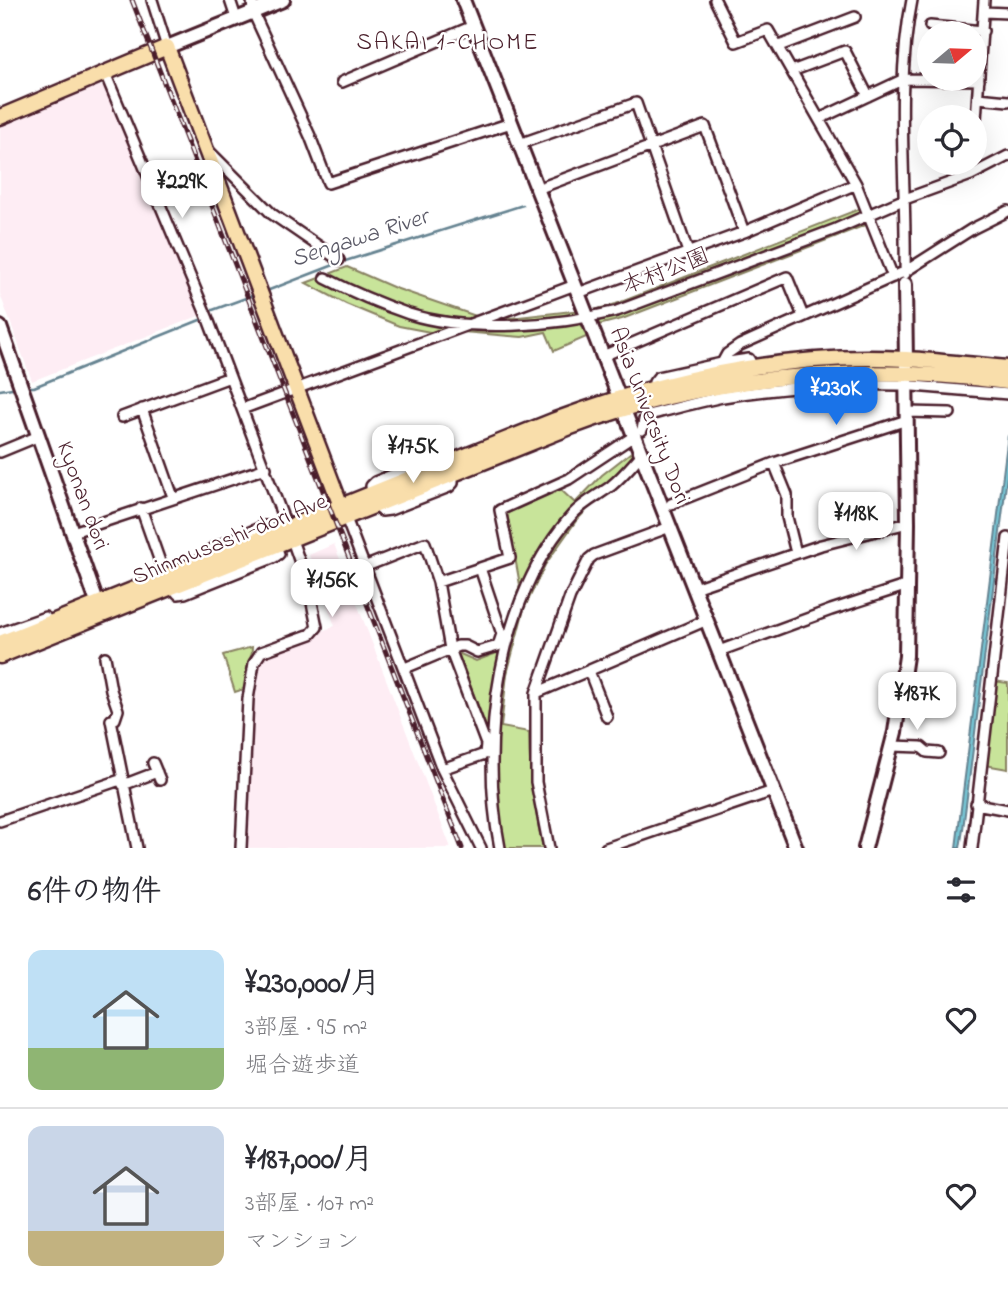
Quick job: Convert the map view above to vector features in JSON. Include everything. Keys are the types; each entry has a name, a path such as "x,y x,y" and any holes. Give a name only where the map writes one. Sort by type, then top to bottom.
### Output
{"main road":[{"path":"0,117 167,47 344,512"},
{"name":"Shinmusashi-dori Ave","path":"374,499 453,475 579,425 655,387 753,368 831,360 904,372 1007,381"},
{"name":"Shinmusashi-dori Ave","path":"0,656 99,610 344,512 414,477 555,420 621,403 762,379 837,373 904,372"},
{"name":"Shinmusashi-dori Ave","path":"169,582 209,559 282,537"},
{"name":"Shinmusashi-dori Ave","path":"0,643 50,623 99,610"}],"street":[{"path":"152,0 167,47 236,18 252,6 283,0"},
{"path":"230,0 236,18"},
{"name":"Asia University Dori","path":"463,0 621,403 638,433 641,455 796,848"},
{"path":"715,0 736,42 768,30 779,46 856,184 892,277"},
{"path":"865,848 892,746 906,656 908,523 904,372 904,79 906,30 912,0"},
{"path":"984,0 984,21"},
{"path":"252,6 328,183 511,123"},
{"path":"984,12 1008,13"},
{"path":"779,46 856,17"},
{"path":"342,82 472,26"},
{"path":"792,71 845,51 868,96"},
{"path":"105,73 208,319 266,468 282,537 309,589 317,627 311,634 261,652 254,663 248,699 241,848"},
{"path":"819,119 904,79 917,79"},
{"path":"977,105 978,91"},
{"path":"978,98 1008,101"},
{"path":"519,144 636,103 688,252"},
{"path":"537,188 705,126 744,232"},
{"path":"204,145 272,214 339,260"},
{"name":"本村公園","path":"987,167 1008,156"},
{"name":"本村公園","path":"325,278 355,293 411,314 472,325 550,323 588,318 617,311 971,175"},
{"path":"242,409 472,325 744,232 856,184"},
{"path":"722,363 727,354 740,345 892,277 905,278 972,229 1008,211"},
{"path":"603,356 787,277 803,316"},
{"name":"Kyonan dori","path":"0,327 99,610"},
{"path":"655,387 654,382 658,377 722,363 749,359 753,368"},
{"path":"438,582 510,558 500,510 569,479 638,433 649,415 722,398 797,388 849,385 904,372"},
{"path":"122,417 230,377"},
{"path":"913,386 1007,381"},
{"path":"142,409 173,497"},
{"path":"671,504 907,416 950,413"},
{"path":"0,452 39,436"},
{"path":"500,848 492,770 494,715 504,655 521,599 542,557 574,513 614,484 641,455"},
{"path":"775,463 787,495 787,517 796,554"},
{"path":"73,532 266,468"},
{"path":"141,508 169,582"},
{"path":"344,512 442,769 481,848"},
{"path":"694,588 796,554 908,523"},
{"path":"549,848 536,782 536,693 570,597 589,559 670,527"},
{"path":"972,848 996,631 1006,579 1008,538"},
{"path":"364,566 425,543 438,582 450,649 486,744 485,754 442,769"},
{"path":"405,668 458,646 465,646 477,652 498,646 502,634 480,568"},
{"path":"719,651 908,585"},
{"path":"0,633 45,617 50,623"},
{"path":"536,693 707,620"},
{"path":"996,631 1008,634"},
{"path":"105,657 118,710 115,719 111,720 137,848"},
{"path":"589,671 607,717"},
{"path":"892,746 921,747 927,752 939,752"},
{"path":"0,821 156,772"},
{"path":"606,848 773,791"},
{"path":"976,804 1008,810"}],"shaded area":[{"path":"99,85 107,89 201,315 32,381 0,294 0,126"},
{"path":"334,544 451,848 246,848 255,688 261,661 269,651 335,626 309,555"}],"green space":[{"path":"859,209 866,225 622,319 598,325 591,311 616,304"},
{"path":"347,267 395,288 479,317 435,333 399,326 346,304 306,283"},
{"path":"581,310 591,335 554,351 546,332 522,337 463,332 501,319"},
{"path":"634,450 639,465 605,497 594,502 576,521 545,565 524,609 507,674 501,727 529,732 533,790 543,848 500,848 493,745 458,653 476,661 497,653 520,585 507,513 560,489 575,503 602,475"},
{"path":"252,647 250,687 235,692 223,655"},
{"path":"994,681 1008,683 1008,769 985,765"}],"water":[{"path":"1008,435 1008,468 963,829 960,848 956,848"}],"waterway":[{"name":"Sengawa River","path":"264,292 339,263 523,205"},
{"name":"Sengawa River","path":"210,311 254,295"},
{"name":"Sengawa River","path":"24,387 34,387 200,320"},
{"name":"Sengawa River","path":"0,390 18,387"}],"railway":[{"path":"132,0 462,848"}],"district":[{"name":"SAKAI 1-CHOME","path":"448,43"}]}
